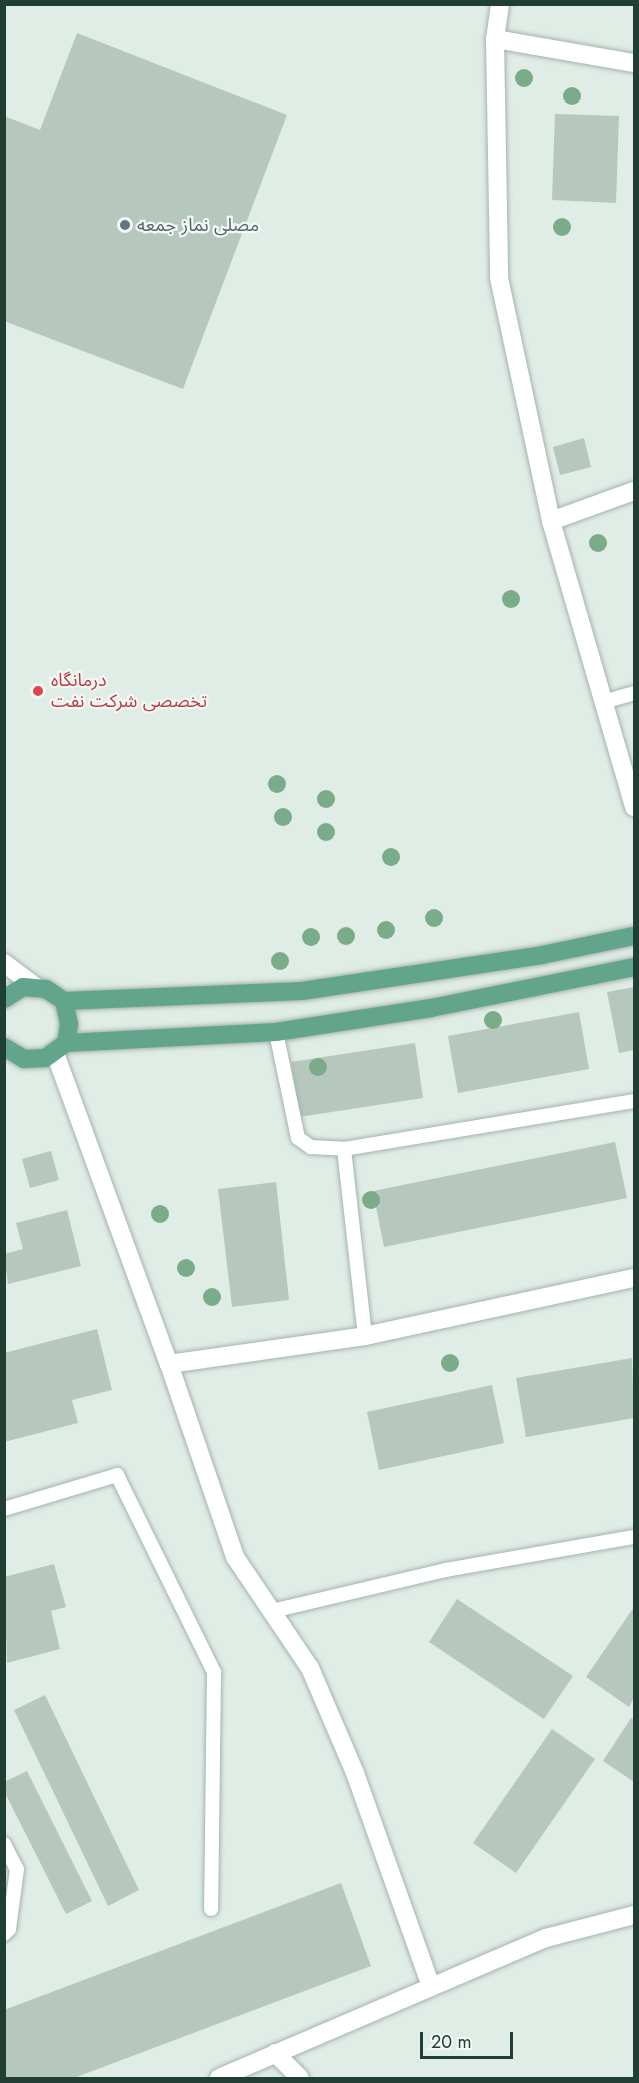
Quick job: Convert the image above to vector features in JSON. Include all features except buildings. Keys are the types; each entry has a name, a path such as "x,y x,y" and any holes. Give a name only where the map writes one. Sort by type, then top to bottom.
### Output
{"main road":[{"path":"4,999 17,990 35,986 64,1001 302,991 542,955 634,936"},
{"path":"4,1047 24,1059 35,1060 61,1048 276,1032 453,1004 634,967"},
{"path":"61,1048 69,1024 64,1001"},
{"path":"4,1069 24,1059"}],"street":[{"path":"500,4 495,39 499,278 551,521 634,807"},
{"path":"495,39 634,63"},
{"path":"551,521 634,491"},
{"path":"4,963 35,986"},
{"path":"61,1048 235,1557 310,1668 355,1773 431,1987"},
{"path":"169,1364 365,1336 634,1278"},
{"path":"219,2079 546,1938 634,1915"},
{"path":"275,2053 300,2079"}],"lane":[{"path":"603,702 634,693"},
{"path":"276,1032 298,1138 311,1147 344,1149 634,1101"},
{"path":"344,1149 365,1336"},
{"path":"4,1509 117,1475 214,1672 211,1909"},
{"path":"272,1611 446,1570 634,1537"},
{"path":"4,1845 17,1869 9,1929 4,1934"}],"place":[{"name":"مصلی نماز جمعه","path":"125,225"},
{"name":"درمانگاه تخصصی شرکت نفت","path":"38,691"}]}
